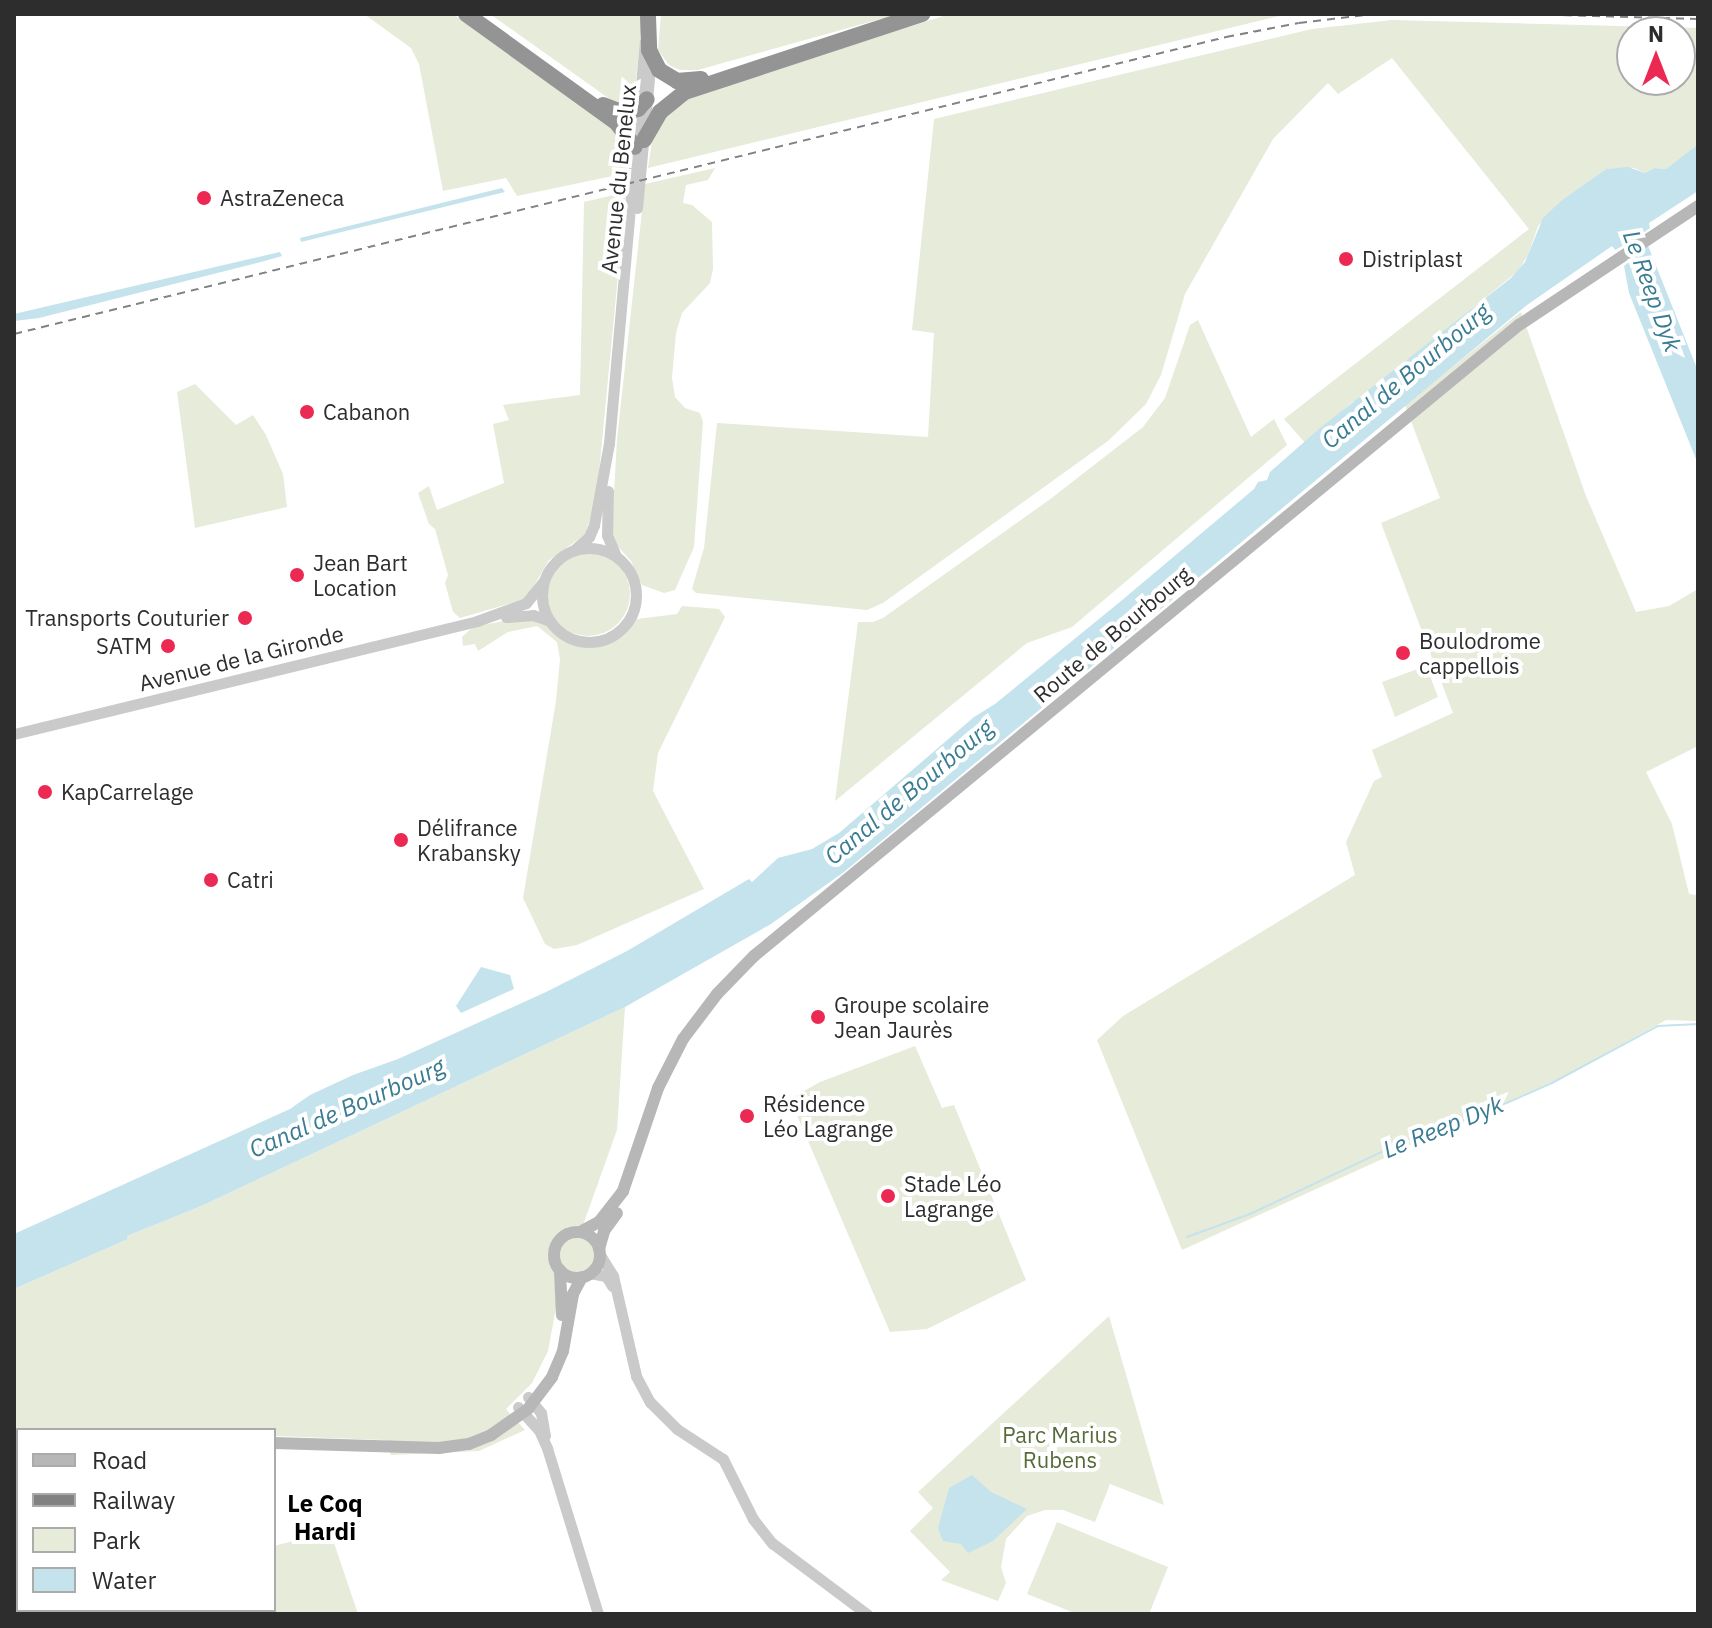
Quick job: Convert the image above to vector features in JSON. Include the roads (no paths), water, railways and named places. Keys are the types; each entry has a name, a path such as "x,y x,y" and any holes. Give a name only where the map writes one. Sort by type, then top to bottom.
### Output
{"highway":[{"path":"466,14 616,122 639,144 660,112 685,92 922,14"},
{"path":"475,14 609,109 621,113 643,104"},
{"path":"650,15 651,57 665,76 690,81 869,31"}],"main road":[{"name":"Route de Bourbourg","path":"599,1252 606,1229 626,1196 652,1103 677,1049 703,1010 750,960 1513,330 1698,206"},
{"name":"Route de Bourbourg","path":"580,1232 594,1226 614,1206 634,1165"},
{"path":"276,1443 373,1445 442,1442 478,1437 520,1410 531,1400 560,1360 573,1294 599,1252 592,1237 580,1232 567,1234 556,1246 555,1259 560,1270 563,1301 558,1338 531,1400"},
{"path":"560,1270 570,1276 586,1275"}],"street":[{"name":"Avenue du Benelux","path":"616,556 607,530 609,443 650,15"},
{"name":"Avenue du Benelux","path":"643,104 651,57"},
{"name":"Avenue du Benelux","path":"574,550 586,540 594,525 609,443"},
{"path":"594,548 616,556 630,571 636,591 633,611 622,629 602,640 581,642 562,634 550,621 542,600 544,581 556,561 574,550 594,548"},
{"name":"Avenue de la Gironde","path":"14,734 477,621 526,603 544,581"},
{"name":"Avenue de la Gironde","path":"477,621 529,615 550,621"},
{"path":"599,1252 613,1276 641,1387 660,1414 707,1446 728,1467 753,1519 768,1539 867,1614"},
{"path":"586,1275 607,1277 616,1297"},
{"path":"531,1400 542,1416 547,1448"},
{"path":"520,1410 539,1430 547,1448 598,1614"}],"water":[{"name":"Canal de Bourbourg","path":"1698,144 1698,191 1649,223 1650,228 1643,233 1698,371 1698,464 1629,293 1624,266 1634,258 1628,243 1615,250 1612,246 1527,305 844,872 771,924 625,1007 199,1207 127,1236 128,1239 14,1289 14,1234 290,1109 310,1095 353,1075 398,1059 546,992 627,951 749,879 752,882 778,858 812,849 839,833 974,717 995,704 1121,601 1254,489 1258,482 1267,480 1270,472 1320,428 1511,278 1525,262 1543,218 1562,200 1606,169 1628,167 1645,173 1654,168 1666,169"},
{"path":"502,188 505,192 301,242 300,238"},
{"path":"280,252 282,256 261,262 39,318 14,321 14,314"},
{"path":"481,967 510,975 514,989 461,1013 456,1006"},
{"path":"972,1475 991,1492 1027,1509 993,1541 968,1553 961,1544 943,1541 938,1528 949,1488"}],"waterway":[{"name":"Le Reep Dyk","path":"1187,1237 1250,1214 1409,1139 1482,1114 1552,1083 1658,1026 1698,1024"},
{"path":"14,1533 16,1540"}],"railway":[{"path":"14,334 1226,37 1299,23 1373,14"},
{"path":"1522,14 1698,19"}],"place":[{"name":"AstraZeneca","path":"204,198"},
{"name":"Distriplast","path":"1346,259"},
{"name":"Cabanon","path":"307,412"},
{"name":"Jean Bart Location","path":"297,575"},
{"name":"Transports Couturier","path":"245,618"},
{"name":"SATM","path":"168,646"},
{"name":"Boulodrome cappellois","path":"1403,653"},
{"name":"KapCarrelage","path":"45,792"},
{"name":"Délifrance Krabansky","path":"401,840"},
{"name":"Catri","path":"211,880"},
{"name":"Groupe scolaire Jean Jaurès","path":"818,1017"},
{"name":"Résidence Léo Lagrange","path":"747,1116"},
{"name":"Stade Léo Lagrange","path":"888,1196"}],"district":[{"name":"Le Coq Hardi","path":"325,1518"}],"park label":[{"name":"Parc Marius Rubens","path":"1060,1446"}]}
